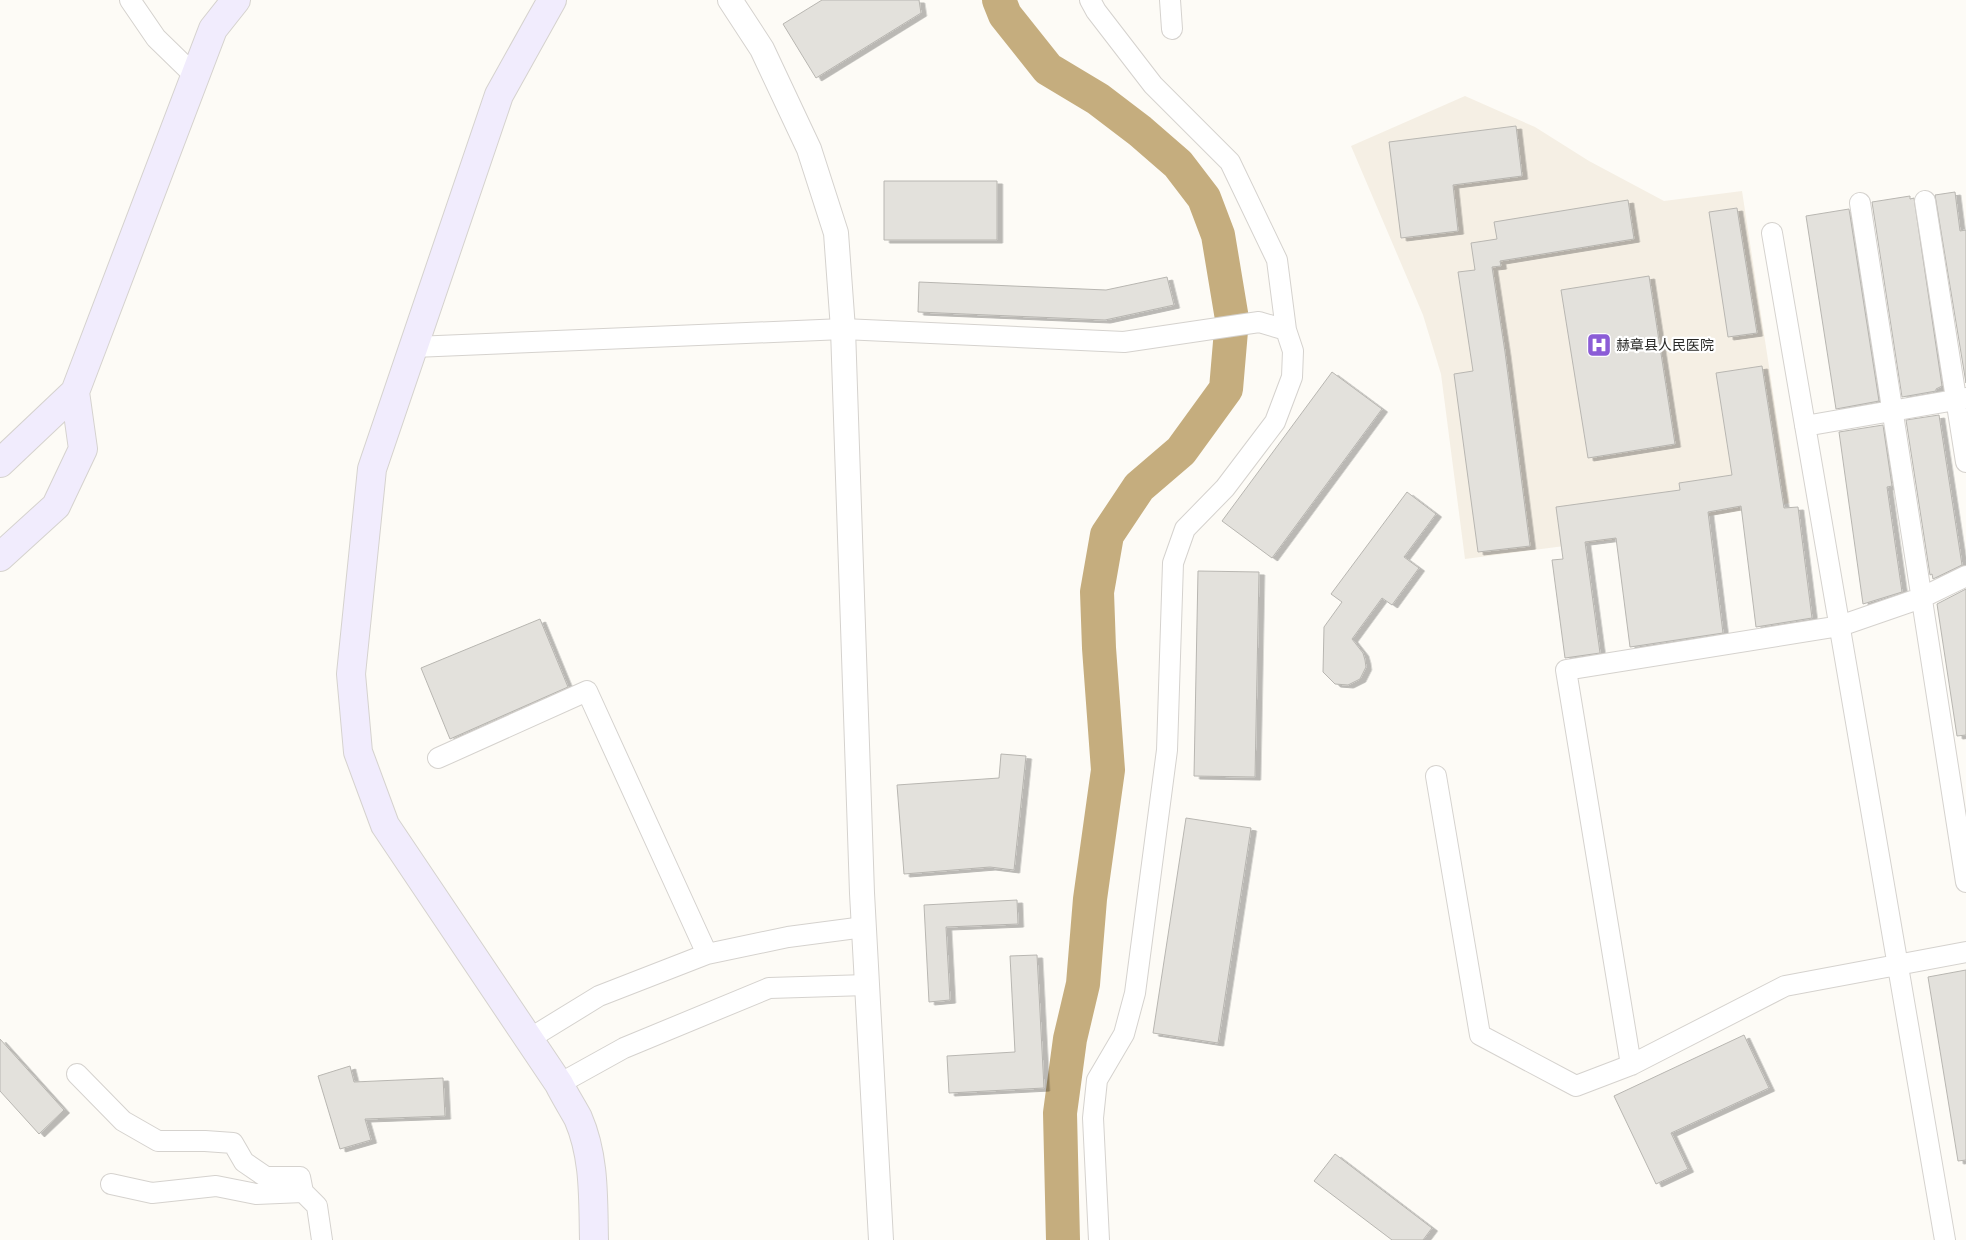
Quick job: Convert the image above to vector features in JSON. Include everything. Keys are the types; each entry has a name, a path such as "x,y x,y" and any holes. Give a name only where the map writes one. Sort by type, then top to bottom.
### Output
{"main road":[{"path":"0,463 75,392 213,29 236,0"},
{"path":"552,0 499,94 372,469 351,674 358,752 385,824 559,1084 578,1119 586,1143 592,1177 594,1240"},
{"path":"0,557 56,506 83,449 75,392"}],"street":[{"path":"130,0 156,38 195,76"},
{"path":"730,0 762,50 808,149 836,233 843,329 864,927 881,1240"},
{"path":"1090,0 1153,85 1230,162 1277,260 1286,330 1294,351 1292,377 1275,422 1225,488 1185,529 1173,563 1167,750 1135,993 1124,1034 1097,1080 1093,1118 1099,1240"},
{"path":"1172,29 1176,1"},
{"path":"1925,201 1961,399 1966,462"},
{"path":"1860,203 1966,882"},
{"path":"1772,233 1945,1240"},
{"path":"414,347 843,329 1124,342 1259,322 1286,330"},
{"path":"1805,426 1961,399"},
{"path":"1631,1065 1566,670 1840,626 1922,598 1966,576"},
{"path":"438,758 587,691 707,954"},
{"path":"1436,776 1480,1036 1576,1086 1631,1065 1785,986 1966,952"},
{"path":"529,1039 599,996 707,954 788,936 864,927"},
{"path":"559,1084 624,1048 769,988 867,985"},
{"path":"77,1074 123,1121 158,1141 233,1143 244,1162 266,1177 300,1177 303,1192 317,1206 322,1240"},
{"path":"111,1184 152,1193 216,1186 256,1194 303,1192"}],"shaded area":[{"name":"赫章县人民医院","path":"1465,96 1535,127 1589,161 1664,201 1742,191 1790,503 1678,521 1680,531 1465,559 1441,374 1423,315 1351,146"}],"building":[{"path":"822,0 919,0 921,13 816,78 783,24"},
{"path":"1516,126 1522,176 1453,185 1458,231 1401,238 1389,142"},
{"path":"884,181 997,181 997,240 884,240"},
{"path":"1955,192 1960,231 1966,230 1966,383 1935,195"},
{"path":"1910,196 1910,199 1914,198 1942,386 1936,389 1936,391 1902,397 1872,202"},
{"path":"1628,200 1634,239 1500,261 1501,266 1492,267 1530,546 1478,552 1454,374 1473,371 1458,272 1475,270 1471,243 1497,239 1494,222"},
{"path":"1737,208 1757,333 1728,337 1709,212"},
{"path":"1849,209 1879,401 1836,409 1806,216"},
{"path":"1649,276 1675,444 1588,458 1561,290"},
{"path":"1167,277 1174,305 1105,320 918,312 919,282 1106,290"},
{"path":"1762,366 1784,508 1798,507 1812,618 1756,627 1741,506 1708,512 1723,633 1630,647 1616,538 1585,542 1600,653 1565,658 1552,560 1563,559 1556,507 1680,490 1679,483 1732,475 1716,373"},
{"path":"1332,372 1382,409 1272,558 1222,521"},
{"path":"1939,415 1962,565 1933,579 1932,574 1930,575 1906,420"},
{"path":"1883,425 1892,486 1887,487 1902,592 1863,604 1839,432"},
{"path":"1407,492 1436,514 1404,557 1419,568 1392,605 1382,598 1352,639 1363,653 1365,660 1366,667 1360,679 1348,685 1335,684 1323,672 1324,627 1342,602 1331,594"},
{"path":"1198,571 1259,572 1255,777 1194,776"},
{"path":"1966,589 1966,735 1957,736 1937,604"},
{"path":"540,619 568,687 450,739 421,668"},
{"path":"1001,754 1026,756 1014,870 990,867 904,874 897,785 999,778"},
{"path":"1186,818 1251,828 1218,1043 1153,1033"},
{"path":"1017,900 1018,924 946,927 950,1000 929,1002 924,905"},
{"path":"1037,955 1044,1088 949,1093 947,1056 1015,1052 1010,956"},
{"path":"1966,970 1966,1160 1958,1161 1928,977"},
{"path":"1744,1035 1769,1088 1671,1133 1688,1169 1656,1184 1614,1096"},
{"path":"0,1039 64,1110 39,1134 0,1091"},
{"path":"350,1066 354,1082 443,1078 445,1116 365,1119 371,1140 340,1149 318,1076"},
{"path":"1335,1154 1432,1228 1423,1240 1392,1240 1314,1181"}],"waterway":[{"path":"999,0 1005,15 1048,69 1098,99 1140,131 1178,164 1204,198 1218,235 1232,319 1226,389 1181,451 1139,487 1107,535 1097,592 1108,770 1090,899 1083,984 1070,1039 1060,1113 1063,1240"}],"place":[{"name":"赫章县人民医院","path":"1599,345"}]}
